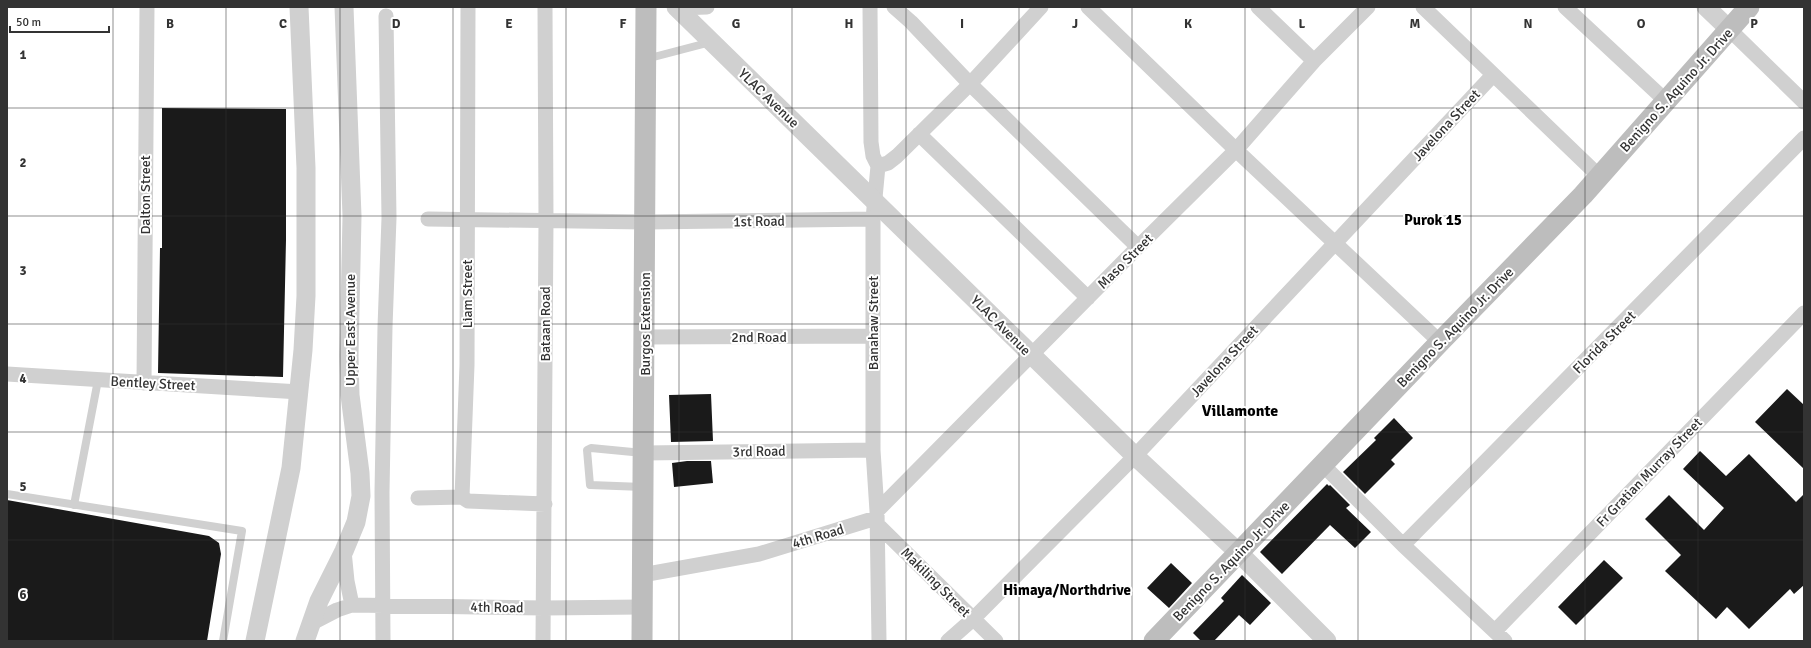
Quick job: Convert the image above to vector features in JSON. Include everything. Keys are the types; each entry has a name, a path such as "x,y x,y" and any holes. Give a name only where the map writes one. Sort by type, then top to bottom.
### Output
{"main road":[{"name":"Burgos Extension","path":"642,641 646,7"},
{"name":"Benigno S. Aquino Jr. Drive","path":"1154,641 1600,177 1749,7"}],"street":[{"name":"Dalton Street","path":"144,383 147,7"},
{"path":"255,641 291,468 300,392 306,296 306,168 300,7"},
{"name":"Upper East Avenue","path":"307,633 328,580 344,551 356,522 361,496 360,473 350,395 349,356 352,208 345,63 344,7"},
{"name":"Liam Street","path":"462,497 467,364 468,7"},
{"name":"Bataan Road","path":"543,641 546,221 545,7"},
{"path":"677,8 707,7"},
{"name":"Banahaw Street","path":"870,7 871,142 873,156 878,166 873,219 873,450 879,641"},
{"path":"894,7 926,37 970,84 1138,247"},
{"path":"878,166 888,163 919,134 970,84 1041,7"},
{"path":"1088,7 1236,150 1440,342"},
{"path":"1258,7 1314,61"},
{"name":"Maso Street","path":"876,517 1032,355 1236,150 1314,61 1368,7"},
{"path":"1424,7 1600,177"},
{"path":"1565,7 1666,100"},
{"path":"1706,7 1804,102"},
{"name":"YLAC Avenue","path":"677,8 874,199 1134,456 1238,552 1327,641"},
{"path":"383,641 382,606 385,327 389,218 386,16"},
{"name":"Javelona Street","path":"948,641 973,619 1134,456 1493,75"},
{"path":"919,134 1088,298"},
{"name":"Florida Street","path":"1403,545 1804,138"},
{"name":"1st Road","path":"428,219 645,222 873,219"},
{"name":"Fr Gratian Murray Street","path":"1500,636 1804,313"},
{"name":"2nd Road","path":"645,337 873,336"},
{"name":"Bentley Street","path":"7,374 300,392"},
{"name":"3rd Road","path":"644,453 873,450"},
{"path":"1323,465 1403,545 1500,636"},
{"path":"418,498 462,497 468,501 545,504"},
{"name":"4th Road","path":"642,575 759,554 876,517"},
{"name":"Makiling Street","path":"876,517 973,619 996,641"},
{"path":"344,551 346,581 352,605"},
{"name":"4th Road","path":"307,633 325,615 352,605 544,608 642,607"}],"lane":[{"path":"646,59 711,42"},
{"path":"74,505 98,380"},
{"path":"643,487 590,485 587,450 592,448 644,453"},
{"path":"7,494 242,531 223,641"}],"building":[{"path":"162,108 286,109 286,240 283,377 158,373 160,248 162,248"},
{"path":"1787,389 1804,405 1804,469 1755,422"},
{"path":"711,394 713,441 671,442 669,395"},
{"path":"1394,418 1413,438 1391,460 1395,464 1365,494 1343,472 1376,440 1374,438"},
{"path":"1700,451 1726,476 1749,454 1796,502 1804,494 1804,585 1794,594 1790,589 1749,629 1727,607 1716,619 1665,571 1681,555 1645,519 1669,495 1704,530 1724,508 1683,469"},
{"path":"687,461 711,461 713,483 674,487 672,463"},
{"path":"1327,484 1329,486 1330,485 1350,505 1346,508 1371,532 1355,548 1330,525 1282,574 1260,552"},
{"path":"7,500 209,536 219,543 221,554 207,641 7,641"},
{"path":"1604,560 1623,578 1576,625 1558,607"},
{"path":"1171,563 1192,583 1169,608 1147,588"},
{"path":"1242,575 1271,603 1250,625 1239,615 1214,641 1201,641 1193,633 1224,601 1221,598"}],"district":[{"name":"Purok 15","path":"1433,220"},
{"name":"Villamonte","path":"1240,410"},
{"name":"Himaya/Northdrive","path":"1067,590"}]}
